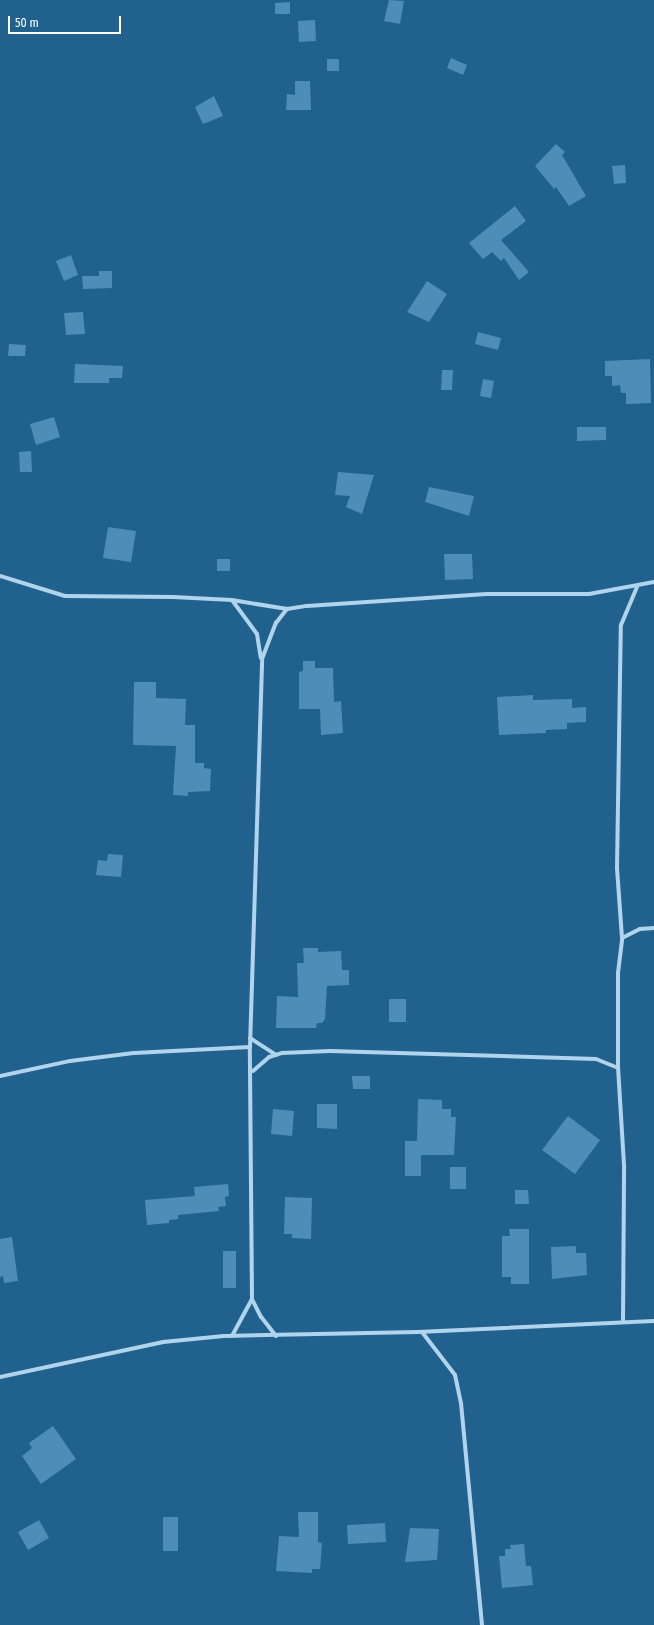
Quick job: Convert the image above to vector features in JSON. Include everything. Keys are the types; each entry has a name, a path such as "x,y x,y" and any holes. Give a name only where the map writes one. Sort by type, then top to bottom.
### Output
{"street":[{"path":"0,576 53,593 82,598 173,597 232,600 287,609 392,598 588,594 637,587 654,582"},
{"path":"623,1321 624,1165 618,1068 618,973 622,938 617,868 620,632 637,587"},
{"path":"232,600 256,634 262,659 250,1038 252,1071 252,1299 260,1317 276,1336"},
{"path":"262,659 276,623 287,609"},
{"path":"622,938 640,929 654,928"},
{"path":"250,1038 276,1055"},
{"path":"0,1076 70,1061 134,1053 250,1047"},
{"path":"252,1071 276,1055 330,1052 596,1059 618,1068"},
{"path":"232,1336 252,1299"},
{"path":"0,1377 163,1342 232,1336 422,1332 623,1321 654,1321"},
{"path":"422,1332 455,1375 461,1403 482,1625"}],"building":[{"path":"389,0 404,1 400,24 384,21"},
{"path":"290,2 290,14 275,14 275,3"},
{"path":"315,20 316,41 299,42 298,21"},
{"path":"451,58 467,65 463,75 447,68"},
{"path":"327,59 339,59 339,71 327,71"},
{"path":"295,81 310,81 311,110 286,110 287,94 295,95"},
{"path":"214,96 223,116 203,124 195,107"},
{"path":"556,144 565,152 562,155 586,196 569,206 556,187 554,189 535,166"},
{"path":"625,165 626,183 614,184 612,166"},
{"path":"515,206 526,221 501,240 529,272 519,280 504,258 501,261 492,252 483,259 469,243"},
{"path":"71,255 78,275 64,281 56,261"},
{"path":"99,271 112,271 112,288 83,289 82,276 99,276"},
{"path":"427,281 447,294 429,322 407,312"},
{"path":"83,312 85,334 66,335 64,313"},
{"path":"478,332 501,338 498,350 475,344"},
{"path":"9,344 26,345 25,356 8,356"},
{"path":"650,359 651,403 626,404 626,393 621,393 620,385 612,386 612,376 605,376 605,361"},
{"path":"75,364 123,366 122,378 109,378 109,383 74,383"},
{"path":"442,370 453,370 452,390 441,390"},
{"path":"483,379 494,381 491,398 480,396"},
{"path":"54,417 60,437 36,445 30,424"},
{"path":"577,427 606,427 606,440 577,441"},
{"path":"31,451 32,472 20,472 19,452"},
{"path":"338,472 374,475 362,514 346,507 350,496 335,495"},
{"path":"429,487 474,496 469,516 425,502"},
{"path":"108,527 136,531 131,562 103,558"},
{"path":"444,554 472,554 473,579 445,580"},
{"path":"217,559 230,559 230,571 217,571"},
{"path":"303,661 315,661 315,668 333,668 334,702 341,701 343,733 321,735 320,709 299,709 299,672 303,671"},
{"path":"134,682 156,682 156,698 186,699 185,725 195,725 195,763 204,763 204,768 211,769 210,791 188,792 188,796 173,795 176,746 133,745"},
{"path":"533,695 533,700 572,699 572,708 586,707 586,722 567,723 567,729 546,730 546,733 499,735 497,697"},
{"path":"108,854 123,855 121,877 96,875 98,860 107,861"},
{"path":"303,948 318,948 318,952 341,951 342,970 349,970 349,985 327,986 325,1019 322,1023 317,1023 316,1028 276,1028 277,996 298,997 297,963 304,963"},
{"path":"389,999 406,999 406,1022 389,1022"},
{"path":"352,1076 370,1076 370,1089 353,1089"},
{"path":"418,1099 442,1100 442,1109 451,1109 451,1117 456,1117 454,1155 421,1155 421,1176 405,1176 405,1141 417,1141"},
{"path":"317,1104 337,1104 337,1129 317,1128"},
{"path":"273,1109 294,1111 292,1136 271,1134"},
{"path":"568,1116 600,1140 575,1174 542,1150"},
{"path":"450,1167 466,1167 466,1189 450,1189"},
{"path":"228,1184 229,1196 225,1197 226,1206 218,1207 219,1211 178,1215 178,1219 169,1220 169,1223 147,1225 145,1200 195,1196 194,1187"},
{"path":"515,1190 528,1190 529,1204 515,1204"},
{"path":"285,1197 312,1198 311,1239 292,1238 292,1234 284,1234"},
{"path":"509,1229 529,1229 529,1284 511,1284 511,1277 502,1277 502,1236 510,1236"},
{"path":"12,1237 18,1281 4,1283 3,1276 0,1277 0,1239"},
{"path":"576,1246 576,1253 586,1253 587,1275 552,1279 551,1247"},
{"path":"223,1251 236,1251 236,1288 223,1288"},
{"path":"53,1426 76,1459 41,1484 22,1456 32,1448 29,1443"},
{"path":"298,1512 318,1512 318,1542 322,1543 320,1569 312,1569 312,1573 276,1571 279,1536 299,1537"},
{"path":"163,1517 178,1517 178,1551 163,1551"},
{"path":"39,1520 49,1538 28,1550 18,1532"},
{"path":"385,1523 386,1542 348,1544 347,1525"},
{"path":"410,1528 439,1529 437,1560 405,1562"},
{"path":"524,1544 526,1566 531,1566 533,1585 502,1588 499,1556 505,1556 505,1549 511,1549 510,1545"}]}
